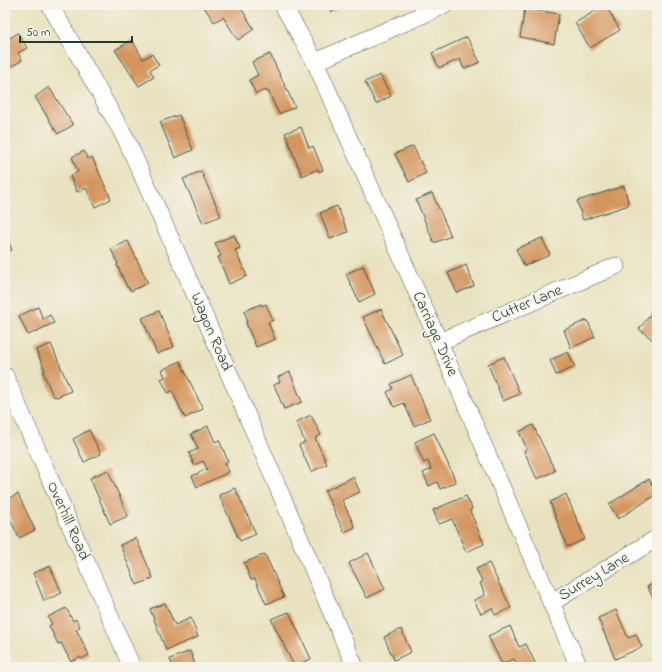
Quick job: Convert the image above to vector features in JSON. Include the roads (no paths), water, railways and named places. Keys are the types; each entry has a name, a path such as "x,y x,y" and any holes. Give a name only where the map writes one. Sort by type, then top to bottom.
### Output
{"street":[{"name":"Wagon Road","path":"50,5 126,139 185,271 355,667"},
{"name":"Carriage Drive","path":"283,5 316,62 579,667"},
{"path":"316,62 445,5"},
{"name":"Cutter Lane","path":"439,342 616,266"},
{"name":"Overhill Road","path":"5,376 132,667"},
{"name":"Surrey Lane","path":"551,603 657,538"}]}
